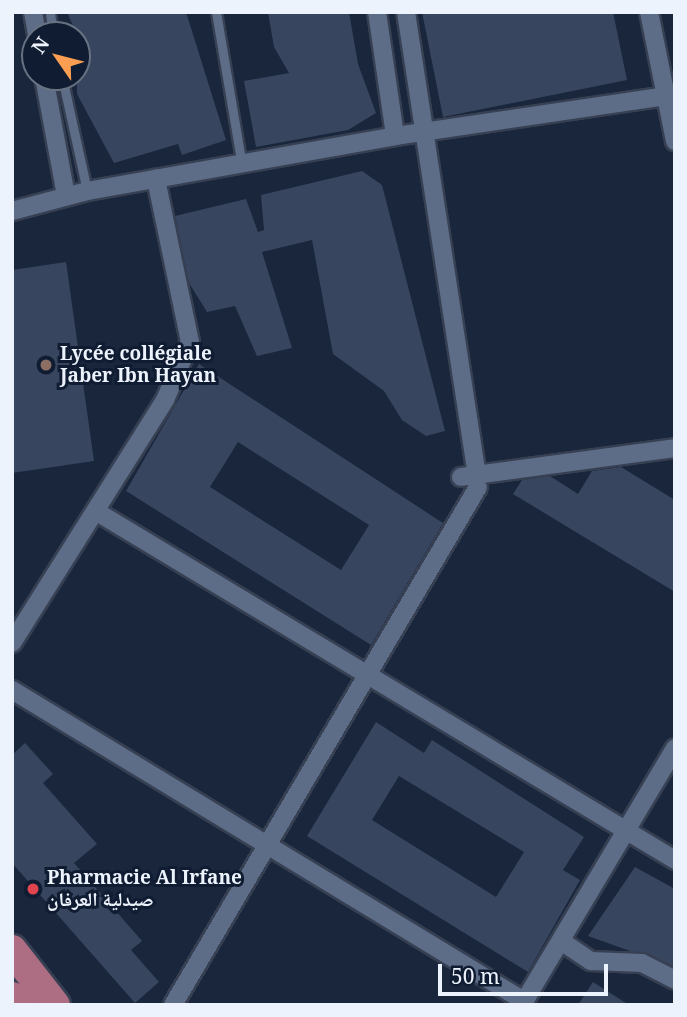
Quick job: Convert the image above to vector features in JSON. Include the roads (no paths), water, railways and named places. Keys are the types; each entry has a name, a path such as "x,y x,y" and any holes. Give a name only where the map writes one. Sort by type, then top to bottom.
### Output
{"main road":[{"path":"12,950 55,1005"},
{"path":"12,997 19,1005"}],"street":[{"path":"377,12 395,136"},
{"path":"173,1005 263,845 370,673 472,478 429,130 406,12"},
{"path":"649,12 675,141"},
{"path":"47,91 66,196"},
{"path":"12,211 87,191 156,178 429,130 665,96"},
{"path":"12,643 97,512 164,400 190,342 156,178"},
{"path":"472,478 675,448"},
{"path":"97,512 370,673 675,860"},
{"path":"12,690 523,1003 675,748"},
{"path":"561,941 591,961 642,963 675,980"}],"lane":[{"path":"216,12 242,165"},
{"path":"65,91 87,191"}],"place":[{"name":"Lycée collégiale Jaber Ibn Hayan","path":"46,365"},
{"name":"Pharmacie Al Irfane صيدلية العرفان","path":"33,889"}]}
